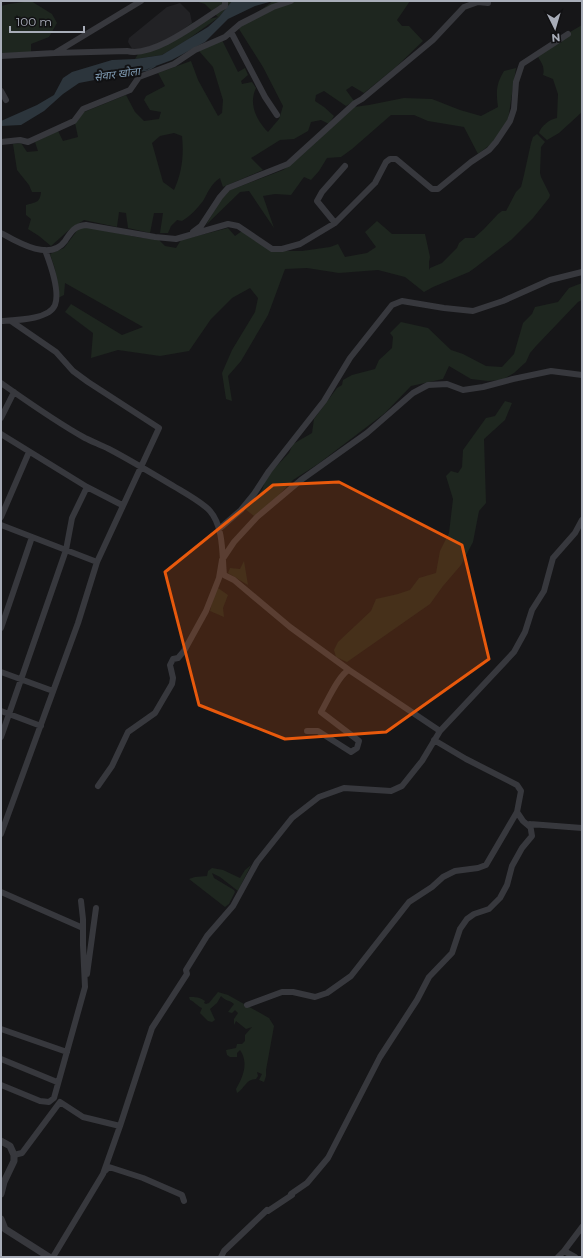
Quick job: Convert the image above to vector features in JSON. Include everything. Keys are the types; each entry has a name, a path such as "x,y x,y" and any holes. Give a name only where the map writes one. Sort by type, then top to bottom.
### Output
{"street":[{"path":"55,53 141,1"},
{"path":"1,56 127,51 134,53 144,51 173,39 191,28 225,6 225,1"},
{"path":"1,142 20,140 28,142 74,121 83,109 130,90 139,77 174,64 195,50 225,37 240,24 273,7 291,1"},
{"path":"192,234 201,226 220,196 228,188 288,164 355,103 362,99 433,40 464,7 478,2 488,3"},
{"path":"231,32 265,97 277,115"},
{"path":"1,233 22,245 34,249 45,250 60,246 68,235 78,226 86,225 154,237 176,239 228,224 238,226 272,249 282,249 300,244 335,223 374,183 386,162 390,159 396,159 432,189 438,189 471,162 489,150 510,121 514,109 516,82 522,64 568,34"},
{"path":"1,92 6,100"},
{"path":"335,223 317,201 322,192 345,166"},
{"path":"1,321 31,319 47,314 53,309 56,304 54,277 45,250"},
{"path":"219,529 241,510 254,494 269,471 324,401 350,358 392,306 402,300 444,308 473,311 503,301 550,280 582,272"},
{"path":"1,834 78,623 97,562 140,466 159,428 88,382 73,371 56,352 11,321"},
{"path":"98,786 112,766 128,732 156,713 172,684 173,678 170,665 173,659 178,658 184,651 206,611 219,578 222,560 234,542 257,517 301,480 367,433 412,393 428,385 447,384 463,390 483,387 513,378 551,371 582,375"},
{"path":"1,383 85,438 140,466 186,494 210,512 219,529 222,543 224,575 234,580 290,627 349,670 440,731"},
{"path":"1,418 14,392"},
{"path":"1,434 87,487 122,506"},
{"path":"1,517 29,452"},
{"path":"1,737 66,550 72,518 87,487"},
{"path":"103,1174 152,1028 187,974 186,970 207,936 233,906 257,862 292,818 319,796 344,788 391,791 402,786 422,761 440,731 514,652 525,632 532,610 544,591 553,558 575,533 582,520"},
{"path":"1,525 97,562"},
{"path":"1,628 32,537"},
{"path":"307,731 318,731 351,752 357,748 359,741 321,712 346,672 349,670"},
{"path":"1,672 53,691"},
{"path":"1,711 41,726"},
{"path":"247,1005 282,992 293,992 314,997 327,993 351,976 409,902 432,887 444,876 455,870 478,868 486,865 517,812 521,791 517,784 466,759 434,740"},
{"path":"517,812 523,821 530,827 530,824 582,828"},
{"path":"221,1257 224,1251 267,1210 268,1211 292,1195 291,1194 307,1183 328,1158 380,1057 417,1000 429,977 452,953 460,929 467,919 474,914 489,909 500,898 507,885 512,866 522,848 532,836 530,824"},
{"path":"1,892 83,928"},
{"path":"81,900 85,987"},
{"path":"1,1084 40,1101 49,1102 54,1098 85,987 96,908"},
{"path":"1,1028 67,1052"},
{"path":"1,1060 57,1082"},
{"path":"14,1154 22,1153 60,1102 83,1117 120,1126"},
{"path":"1,1141 10,1146 14,1154 14,1161 4,1182 1,1194"},
{"path":"53,1257 103,1174 109,1167 143,1178 182,1195 184,1201"},
{"path":"1,1219 5,1229 49,1257"},
{"path":"558,1257 582,1227"},
{"path":"564,1250 575,1257"}],"highlighted area":[{"path":"339,482 462,545 489,659 386,732 285,739 199,705 165,572 273,485"}],"shaded area":[{"path":"31,1 52,14 57,23 49,37 31,44 31,53 1,53 1,6"},
{"path":"195,1 232,1 219,17 187,40 162,55 135,59 140,51 171,39 192,23 218,17 205,4"},
{"path":"273,1 410,1 397,20 402,26 409,26 423,41 396,67 364,93 352,86 346,90 354,101 346,106 324,91 316,95 315,101 334,116 329,124 321,120 311,122 308,131 294,139 280,140 251,158 263,170 223,187 220,178 217,180 196,210 182,221 177,220 171,226 168,233 160,233 163,213 154,213 150,233 128,228 126,213 119,212 117,227 84,220 69,230 51,246 28,229 31,219 26,215 26,205 38,200 41,192 32,192 29,185 17,170 13,144 21,143 27,152 38,151 35,142 58,131 63,141 78,137 75,123 84,112 126,95 135,112 144,121 159,119 161,112 150,110 144,100 146,96 165,86 158,73 191,61 198,80 218,116 222,113 223,100 213,67 199,51 222,40 238,72 245,68 248,75 241,81 242,84 252,82 256,88 253,106 260,123 268,132 279,119 283,106 263,67 239,29 242,24","holes":["174,133 182,136 182,164 174,190 163,182 152,143 160,136"]},
{"path":"180,3 190,13 192,23 171,39 134,52 128,42 129,38 167,7"},
{"path":"582,25 582,112 559,133 547,140 539,133 546,123 557,118 558,94 553,79 543,75 543,66 538,57 570,32"},
{"path":"516,68 508,120 495,141 478,154 464,127 428,121 414,115 391,115 341,157 327,158 311,180 304,177 291,195 275,194 263,196 274,228 249,191 240,192 206,225 225,192 283,170 299,158 354,107 404,98 432,99 460,110 481,116 498,107 497,88 499,80 504,71"},
{"path":"537,134 545,142 541,147 540,173 550,195 549,198 533,218 511,240 469,272 424,292 405,277 378,270 339,273 307,268 285,269 268,315 241,361 228,376 232,401 226,399 222,373 232,350 255,312 258,298 250,288 232,298 211,319 189,351 160,356 118,350 91,358 93,333 65,312 71,304 122,335 143,327 65,283 64,295 58,298 55,269 50,254 64,248 79,228 91,228 159,240 165,246 176,248 181,240 228,228 235,236 242,231 274,251 302,251 330,247 338,244 345,257 367,253 376,247 365,232 377,221 392,234 425,234 430,257 429,270 430,268 442,263 465,238 474,238 498,214 502,211 506,211 516,192 521,187 531,143 533,137"},
{"path":"582,283 582,300 578,302 536,346 530,353 526,362 514,373 502,380 488,381 471,379 449,366 443,379 411,386 385,413 318,464 293,480 278,496 254,516 245,509 262,490 267,476 289,453 293,444 312,433 314,419 337,388 342,385 343,380 352,375 375,369 379,360 392,348 393,337 390,333 401,322 428,328 451,350 463,354 486,366 502,367 514,354 523,323 532,314 535,307 558,302 569,288"},
{"path":"505,401 512,403 505,420 484,439 486,503 479,511 473,542 461,565 430,604 347,662 336,657 334,650 338,642 371,611 376,599 410,590 419,578 436,573 440,551 449,533 453,499 446,476 451,471 458,473 462,467 463,450 486,418 495,416"},
{"path":"244,561 248,585 228,573 230,568 240,569"},
{"path":"218,588 228,595 223,608 224,617 210,611 213,598"},
{"path":"251,865 238,891 220,877 212,873 214,878 235,892 229,904 225,907 189,879 207,876 208,871 212,868 223,870 240,878 245,870"},
{"path":"218,992 228,995 269,1018 274,1026 264,1082 259,1080 262,1074 257,1072 258,1076 256,1079 250,1080 237,1093 236,1089 241,1080 245,1065 243,1055 240,1050 237,1053 237,1057 230,1057 227,1055 226,1050 236,1048 237,1044 242,1044 245,1041 245,1035 252,1027 246,1029 236,1021 234,1025 234,1019 238,1013 235,1010 232,1013 228,1012 234,1004 221,996 217,1003 210,1009 215,1020 212,1022 208,1021 200,1013 202,1008 190,1000 189,997 201,999 205,1001 204,1003 206,1004 209,1003"}],"water":[{"path":"232,1 273,1 255,6 228,19 205,42 172,60 142,71 79,83 63,94 44,111 21,125 1,126 1,121 37,105 54,95 63,78 72,72 112,60 135,59 162,55 208,27 219,17"}],"waterway":[{"name":"सेवार खोला","path":"140,71 148,70 155,66"}]}
